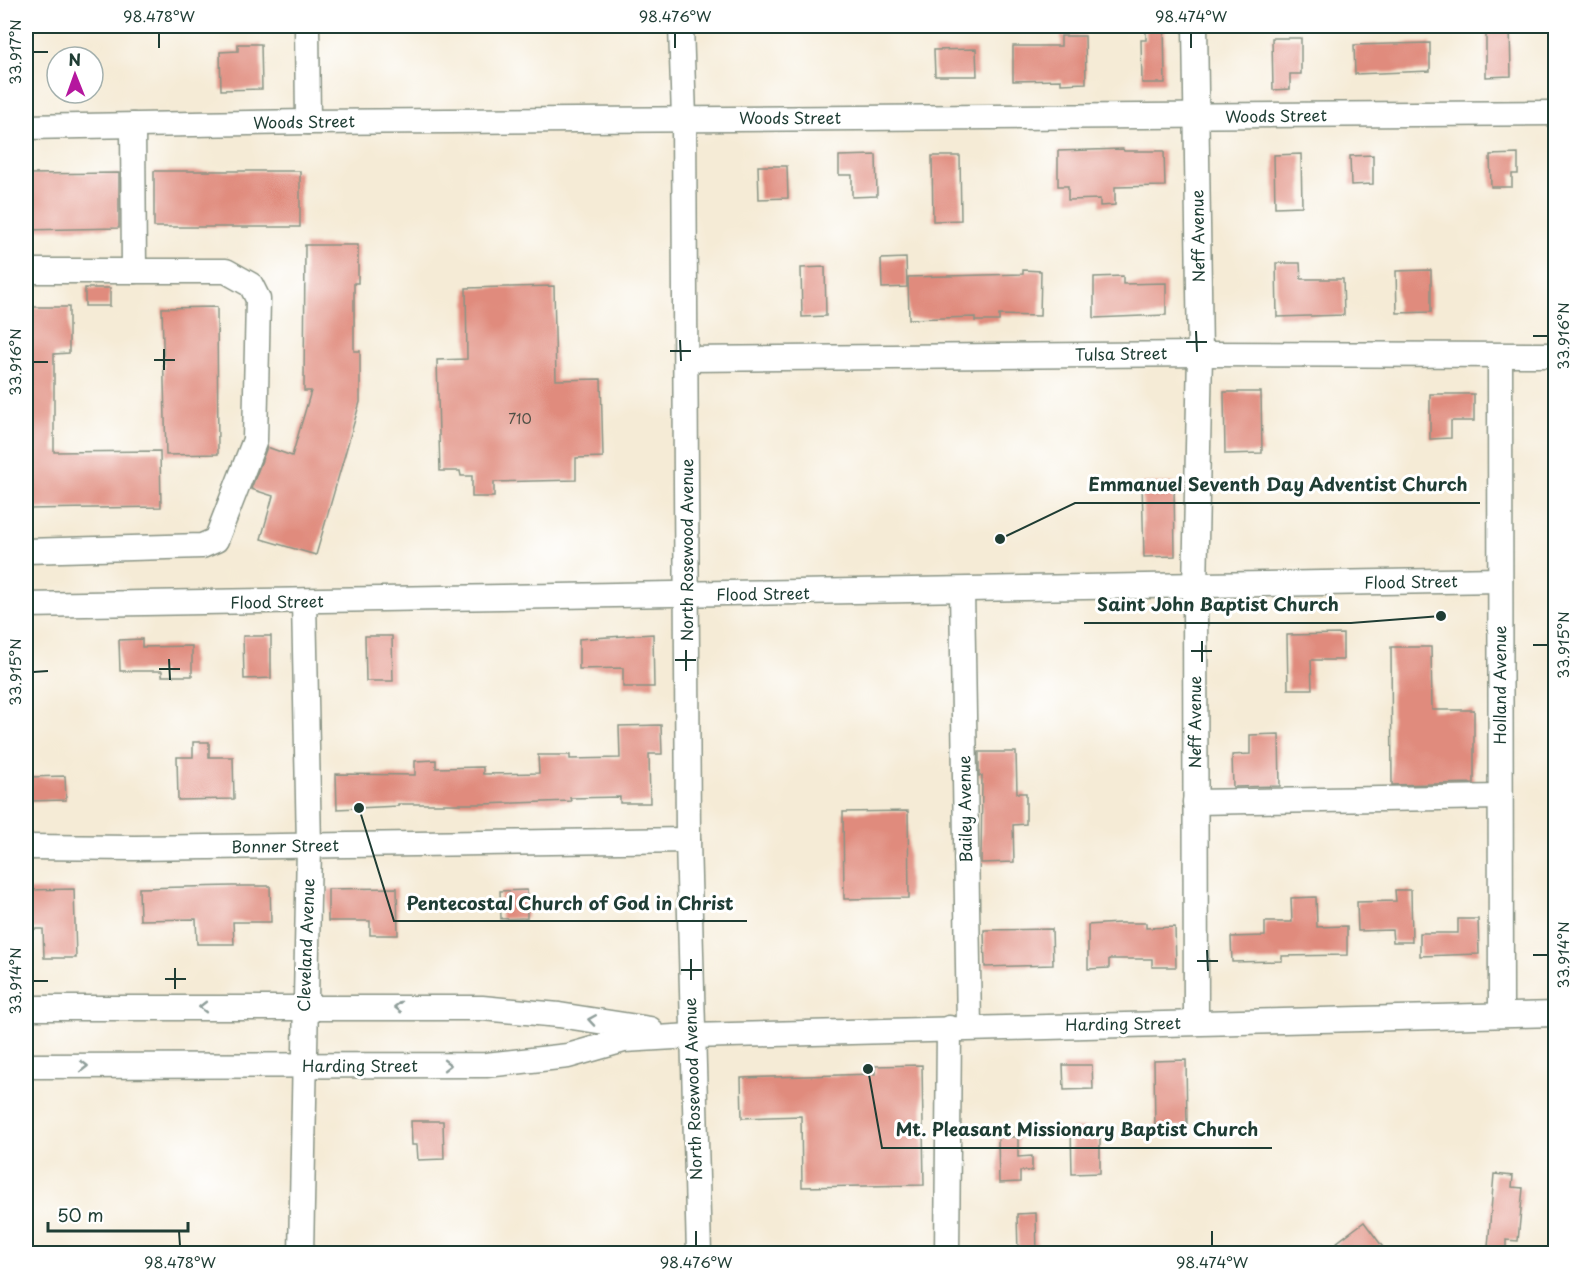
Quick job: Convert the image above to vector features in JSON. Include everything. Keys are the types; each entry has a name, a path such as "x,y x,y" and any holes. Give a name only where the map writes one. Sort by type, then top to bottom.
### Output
{"street":[{"path":"307,26 308,122"},
{"name":"North Rosewood Avenue","path":"681,26 684,118 688,840 691,1036 699,1254"},
{"name":"Neff Avenue","path":"1195,26 1200,354 1195,588 1196,1022"},
{"name":"Woods Street","path":"26,127 684,118 1556,113"},
{"path":"133,125 134,271"},
{"path":"26,271 226,271 240,276 251,285 258,299 255,440 216,540 202,546 26,551"},
{"name":"Tulsa Street","path":"686,359 1200,354 1556,355"},
{"name":"Holland Avenue","path":"1500,356 1501,1015"},
{"name":"Flood Street","path":"26,605 1195,588 1500,580"},
{"name":"Bailey Avenue","path":"947,1254 959,1028 962,590"},
{"name":"Cleveland Avenue","path":"301,1254 309,846 304,601"},
{"path":"1195,802 1500,797"},
{"name":"Bonner Street","path":"26,847 309,846 688,840"},
{"name":"Harding Street","path":"26,1008 305,1006 482,1008 559,1015 691,1036"},
{"name":"Harding Street","path":"26,1066 486,1065 568,1056 624,1040 691,1036 1556,1014"}],"building":[{"path":"1146,26 1164,26 1165,83 1142,83 1141,40 1146,40"},
{"path":"1510,26 1511,76 1486,77 1486,27"},
{"path":"1061,36 1085,36 1086,83 1061,84 1061,80 1013,81 1013,46 1061,46"},
{"path":"1272,38 1301,38 1301,74 1290,74 1290,89 1273,90"},
{"path":"1430,43 1430,71 1355,74 1354,45"},
{"path":"238,44 261,44 262,89 221,90 220,52 238,51"},
{"path":"976,49 977,76 935,76 934,50"},
{"path":"1123,149 1124,151 1164,151 1165,186 1115,187 1115,205 1100,206 1100,199 1068,200 1068,186 1058,186 1058,151"},
{"path":"1301,154 1302,206 1275,207 1274,155"},
{"path":"1518,154 1518,174 1512,174 1512,187 1491,187 1490,155"},
{"path":"876,155 877,196 852,197 852,175 839,175 839,156"},
{"path":"1373,155 1373,184 1351,185 1350,156"},
{"path":"932,156 960,156 961,220 933,221"},
{"path":"758,166 787,166 788,198 759,199"},
{"path":"154,171 300,171 300,227 154,227"},
{"path":"119,173 119,228 26,230 26,174"},
{"path":"305,245 358,245 358,283 354,283 354,351 360,351 360,402 316,555 261,539 273,496 251,489 267,447 292,456 311,391 304,391"},
{"path":"906,258 907,287 882,288 881,259"},
{"path":"1276,263 1300,263 1301,279 1343,279 1344,315 1277,317"},
{"path":"825,267 826,316 802,317 801,268"},
{"path":"1023,270 1041,271 1040,316 999,315 999,321 975,321 975,317 909,319 908,277 1023,274"},
{"path":"1431,270 1431,312 1397,313 1396,271"},
{"path":"1123,276 1123,284 1166,283 1166,315 1094,318 1094,277"},
{"path":"554,286 556,380 601,379 603,457 576,458 576,480 494,482 494,497 472,497 472,476 461,476 460,471 440,471 437,360 467,359 466,288"},
{"path":"85,288 110,288 110,306 85,306"},
{"path":"26,307 69,307 69,353 54,354 54,452 160,451 161,507 26,509"},
{"path":"217,307 218,454 166,455 162,308"},
{"path":"1224,392 1261,392 1262,453 1225,454"},
{"path":"1430,394 1474,394 1474,421 1451,421 1451,438 1430,439"},
{"path":"1142,483 1174,483 1175,556 1144,557"},
{"path":"653,634 654,687 623,687 623,668 579,669 579,639"},
{"path":"1343,634 1343,660 1311,660 1312,689 1288,689 1287,635"},
{"path":"243,636 271,636 271,678 244,679"},
{"path":"365,636 392,636 393,681 366,681"},
{"path":"142,639 142,647 192,646 192,676 162,676 162,671 120,671 119,640"},
{"path":"1391,647 1431,647 1432,710 1474,710 1474,783 1392,785"},
{"path":"661,725 662,754 649,754 650,803 620,803 620,797 483,804 398,804 398,806 337,809 336,774 415,775 415,761 436,760 436,768 483,767 483,774 539,773 538,755 570,755 570,759 620,758 619,726"},
{"path":"1279,734 1280,786 1233,787 1232,755 1250,754 1250,735"},
{"path":"193,742 209,742 209,757 233,757 234,799 178,800 177,757 193,757"},
{"path":"979,752 1016,752 1017,793 1026,793 1026,824 1013,825 1014,862 981,863 982,776 979,776"},
{"path":"65,776 66,800 28,801 27,777"},
{"path":"908,811 909,898 844,899 843,812"},
{"path":"270,886 271,922 233,922 234,944 197,944 196,919 140,920 139,888"},
{"path":"397,888 398,935 370,935 370,921 328,921 328,889"},
{"path":"74,889 76,958 44,958 43,929 26,929 26,890"},
{"path":"527,890 527,918 501,919 500,891"},
{"path":"1395,890 1411,890 1412,942 1393,942 1392,930 1358,931 1357,902 1396,901"},
{"path":"1316,897 1317,927 1347,926 1347,955 1282,956 1282,961 1232,962 1231,937 1265,936 1265,922 1292,922 1291,898"},
{"path":"1458,919 1478,919 1479,954 1420,956 1420,933 1458,933"},
{"path":"1146,923 1146,928 1175,927 1176,967 1152,967 1152,959 1109,959 1109,968 1088,969 1088,925"},
{"path":"1052,929 1053,965 985,967 984,930"},
{"path":"1186,1060 1187,1126 1155,1127 1154,1061"},
{"path":"922,1065 924,1185 802,1187 801,1116 742,1118 741,1078 875,1074 875,1066"},
{"path":"1063,1065 1092,1065 1093,1089 1064,1090"},
{"path":"411,1121 443,1121 444,1159 418,1160 417,1145 412,1145"},
{"path":"1071,1128 1100,1128 1100,1173 1072,1174"},
{"path":"998,1137 1018,1137 1018,1157 1032,1156 1032,1171 1020,1171 1020,1182 999,1183"},
{"path":"1494,1174 1513,1176 1512,1187 1523,1188 1518,1241 1506,1240 1506,1249 1488,1247"},
{"path":"1036,1213 1037,1254 1018,1254 1017,1214"},
{"path":"1364,1222 1388,1254 1345,1254 1336,1243"}],"place":[{"name":"Emmanuel Seventh Day Adventist Church","path":"1000,539"},
{"name":"Saint John Baptist Church","path":"1441,616"},
{"name":"Pentecostal Church of God in Christ","path":"359,808"},
{"name":"Mt. Pleasant Missionary Baptist Church","path":"868,1069"}]}
